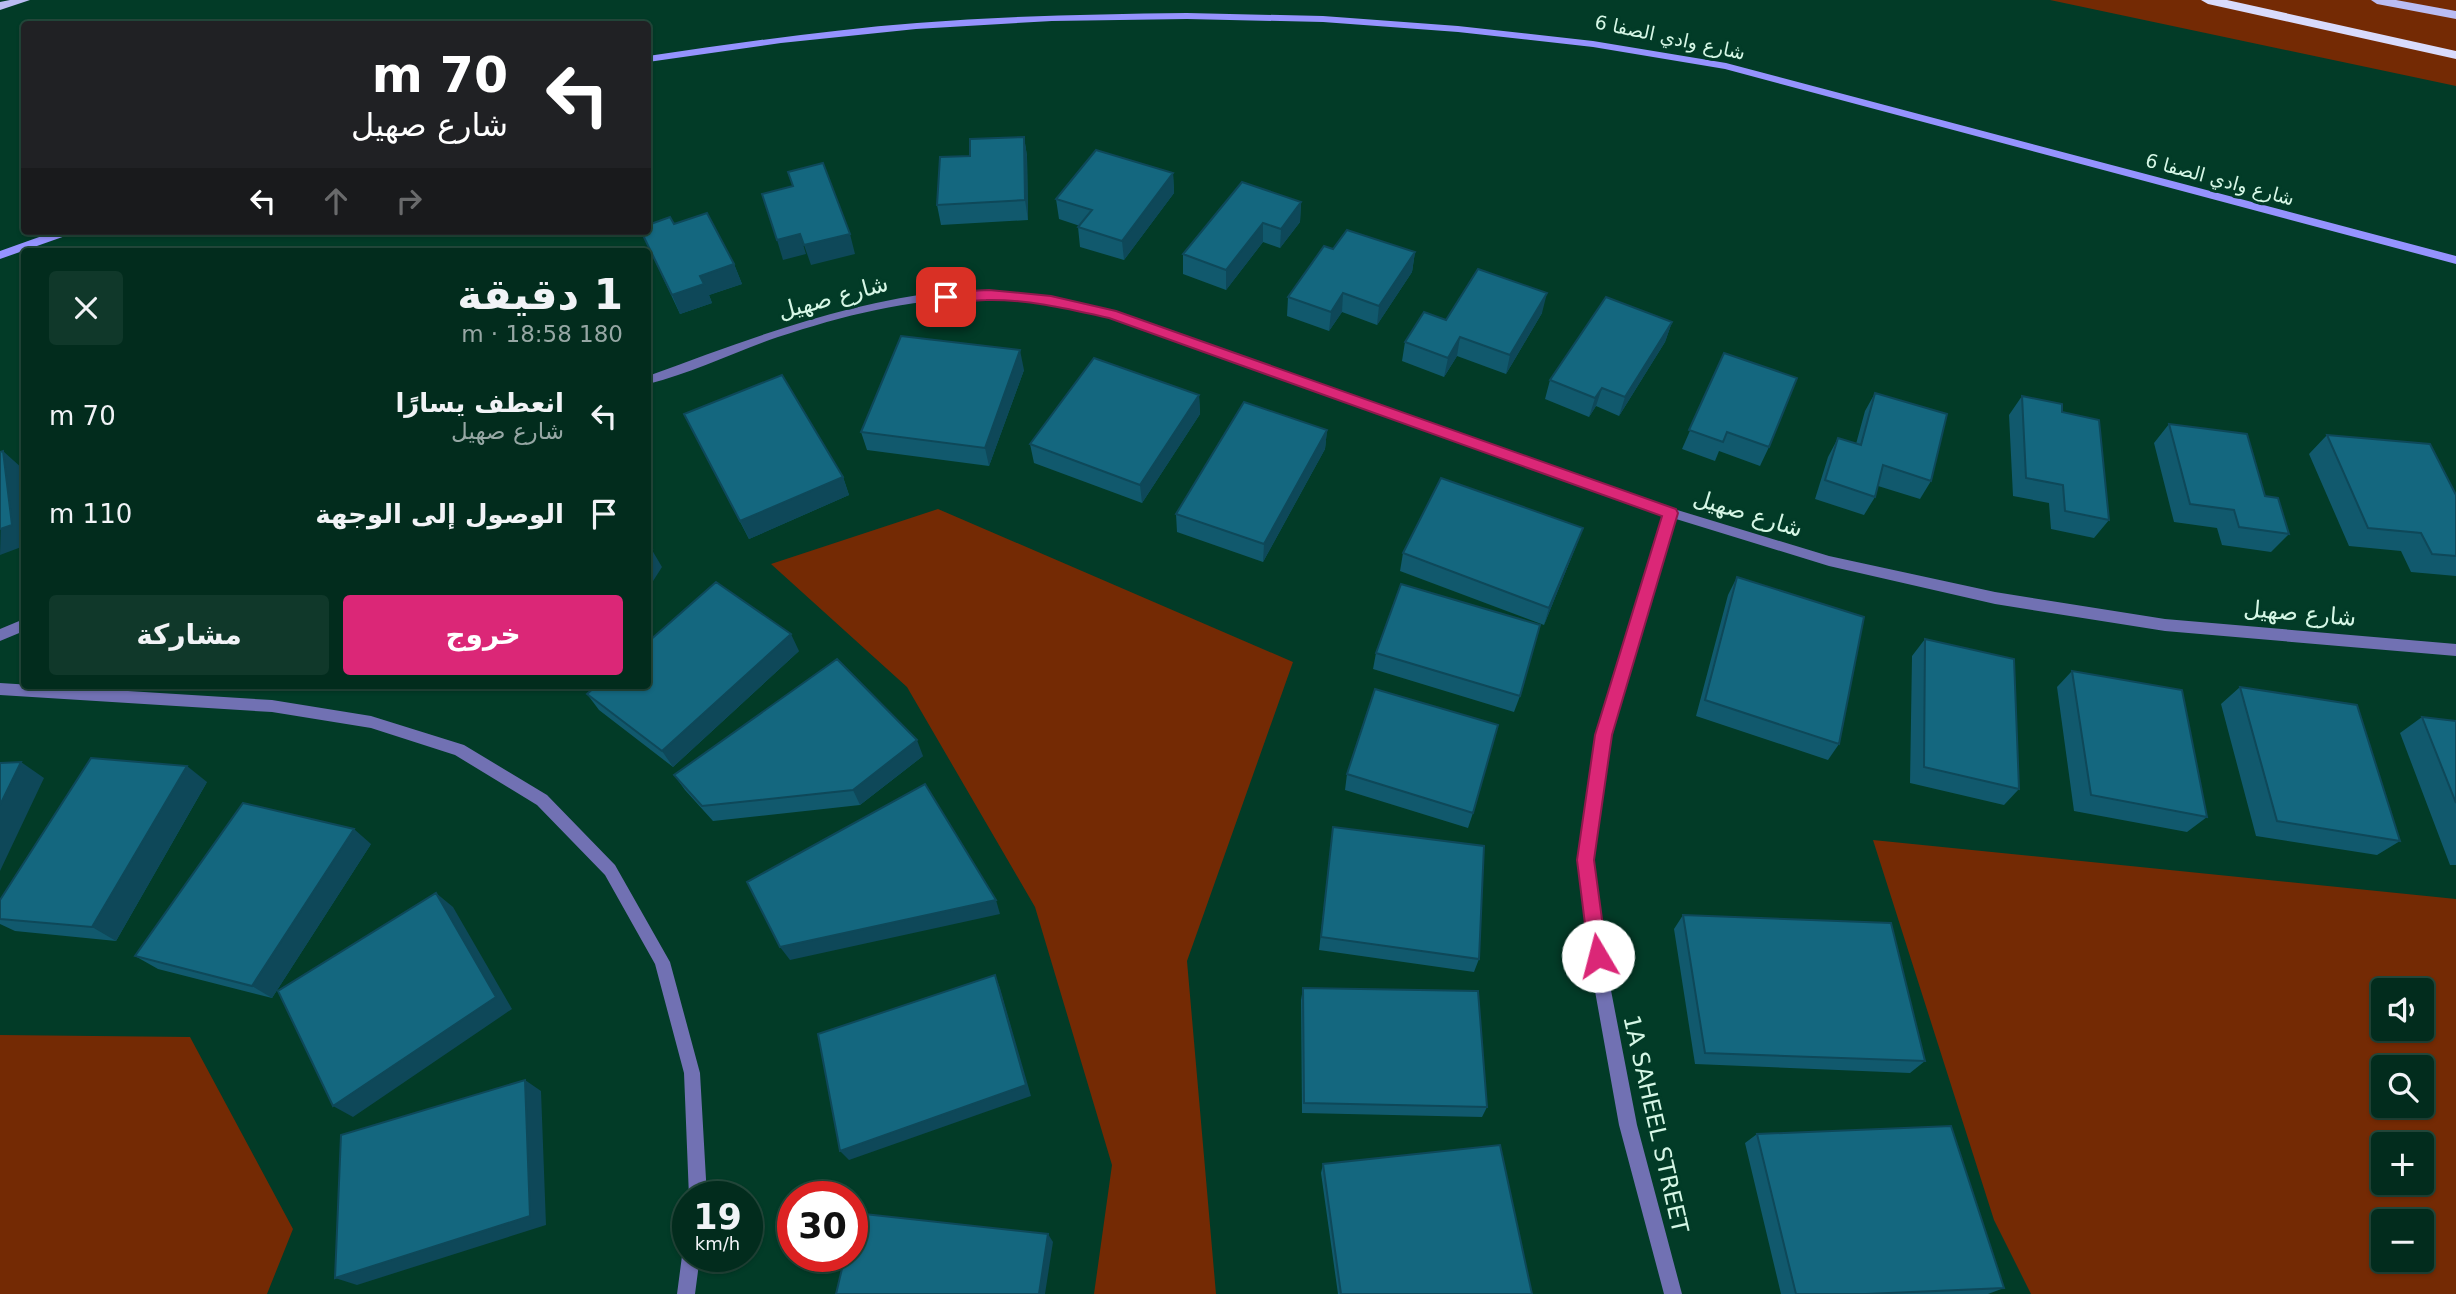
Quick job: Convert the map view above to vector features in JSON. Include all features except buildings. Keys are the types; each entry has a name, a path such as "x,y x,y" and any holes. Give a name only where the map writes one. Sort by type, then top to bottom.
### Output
{"highway":[{"path":"2208,0 2456,55"}],"main road":[{"path":"0,6 24,0"},
{"path":"2377,0 2456,15"}],"street":[{"path":"651,58 813,30 934,16 1046,8 1242,5"},
{"name":"شارع وادي الصفا 6","path":"1269,6 1392,13 1496,24 1619,42 1855,99 2456,260"},
{"path":"21,248 56,235"},
{"path":"0,256 21,248"},
{"name":"شارع صهيل","path":"651,379 799,327 860,310 937,297 989,295 1051,300 1111,314 1671,513 1829,561 1995,598 2165,625 2456,650"},
{"name":"1A SAHEEL STREET","path":"1671,513 1604,735 1585,860 1601,980 1628,1125 1673,1294"},
{"path":"0,635 21,626"},
{"path":"0,689 272,706 371,722 459,750 542,800 610,870 662,961 692,1073 697,1181"},
{"path":"686,1294 689,1272"}],"shaded area":[{"path":"2050,0 2456,0 2456,86"},
{"path":"938,509 1293,662 1187,961 1216,1294 1094,1294 1112,1165 1035,907 907,687 771,564"},
{"path":"1873,840 2456,899 2456,1294 2031,1294 1994,1220"},
{"path":"0,1035 190,1037 293,1229 267,1294 0,1294"}],"route":[{"path":"946,297 989,295 1051,300 1111,314 1671,513 1634,628 1604,735 1585,860 1598,956"}]}
